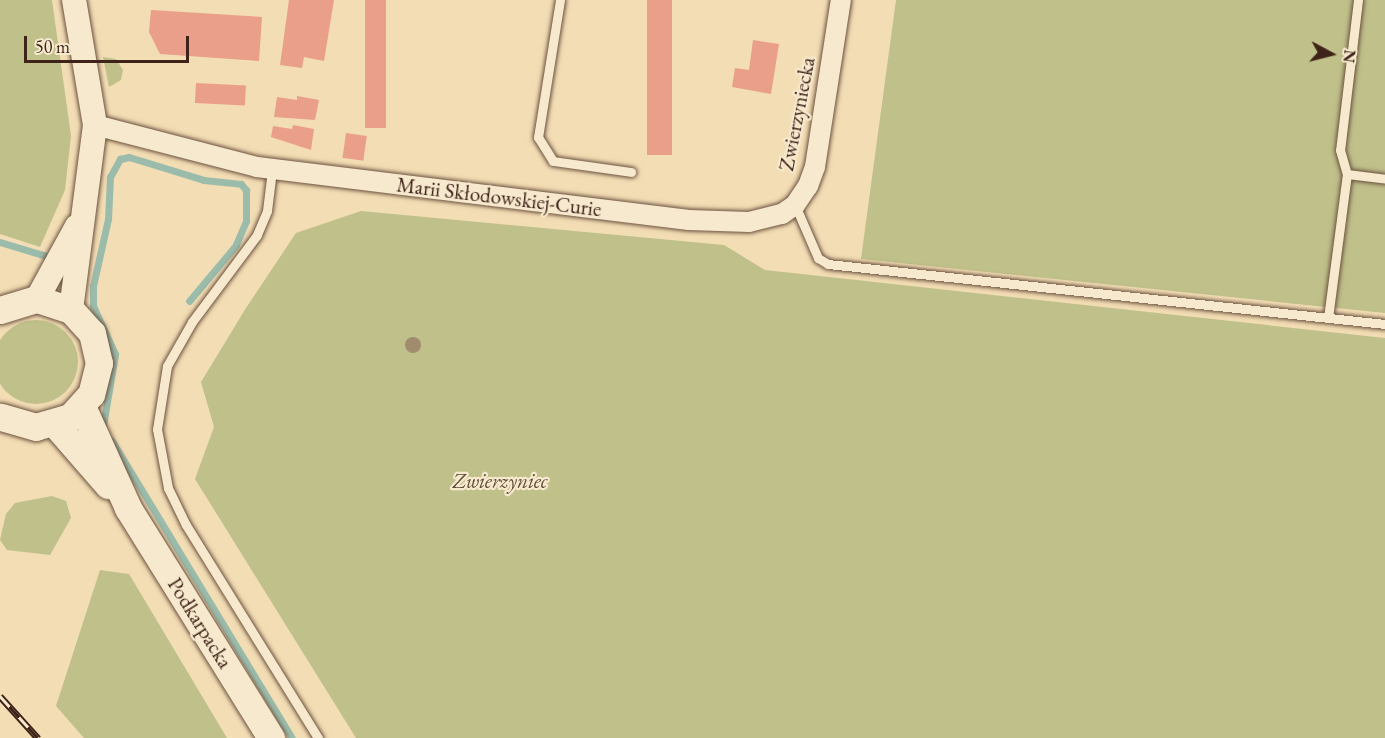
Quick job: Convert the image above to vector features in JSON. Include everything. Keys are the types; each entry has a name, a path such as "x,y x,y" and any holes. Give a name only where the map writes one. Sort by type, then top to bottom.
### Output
{"main road":[{"path":"0,310 37,299 71,310 92,333 99,363 91,394 82,406 56,424 36,427 0,417"},
{"name":"Podkarpacka","path":"82,406 128,508 271,738"},
{"name":"Podkarpacka","path":"56,424 128,508"}],"street":[{"path":"71,310 95,125 74,0"},
{"name":"Zwierzyniecka","path":"795,205 815,167 841,0"},
{"name":"Marii Skłodowskiej-Curie","path":"95,125 230,163 272,170 689,220 769,218 795,205"},
{"path":"37,299 81,219"}],"lane":[{"path":"560,0 538,137 554,161 631,172"},
{"path":"1328,318 1347,174 1340,139 1358,0"},
{"path":"272,170 267,211 257,235 192,322 167,366 158,429 168,488 186,525 318,738"},
{"path":"1347,174 1385,179"},
{"path":"795,205 818,258 828,264 1385,324"}],"green space":[{"path":"0,0 52,0 71,136 65,190 40,247 0,234"},
{"path":"896,0 1385,0 1385,313 861,259"},
{"path":"103,57 116,59 123,70 121,80 109,87"},
{"name":"Zwierzyniec","path":"361,211 724,245 765,270 1385,338 1385,738 356,738 195,479 214,427 201,382 246,308 296,233"},
{"path":"36,320 52,323 66,332 75,346 78,362 75,378 66,392 52,401 36,404 20,401 6,392 -3,378 -6,362 -3,346 6,332 20,323"},
{"path":"52,496 66,501 71,518 50,555 7,550 0,540 6,514 15,503"},
{"path":"100,570 129,574 227,738 84,738 56,706"}],"building":[{"path":"289,0 334,0 324,61 304,57 302,68 280,65"},
{"path":"365,0 386,0 386,128 365,128"},
{"path":"647,0 672,0 672,155 647,155"},
{"path":"151,10 262,17 259,61 160,54 149,32"},
{"path":"753,40 779,44 771,94 732,87 735,68 749,70"},
{"path":"196,83 246,86 245,106 195,103"},
{"path":"297,96 319,100 315,120 274,117 277,97 297,100"},
{"path":"293,125 314,129 311,150 271,137 273,126 292,129"},
{"path":"346,133 367,136 363,161 343,158"}],"waterway":[{"path":"103,426 115,354 93,306 93,286 108,219 110,177 120,159 129,157 204,180 241,184 246,190 246,221 236,245 189,301"},
{"path":"0,242 46,256"},
{"path":"112,441 292,738"}],"railway":[{"path":"0,696 38,738"}]}
